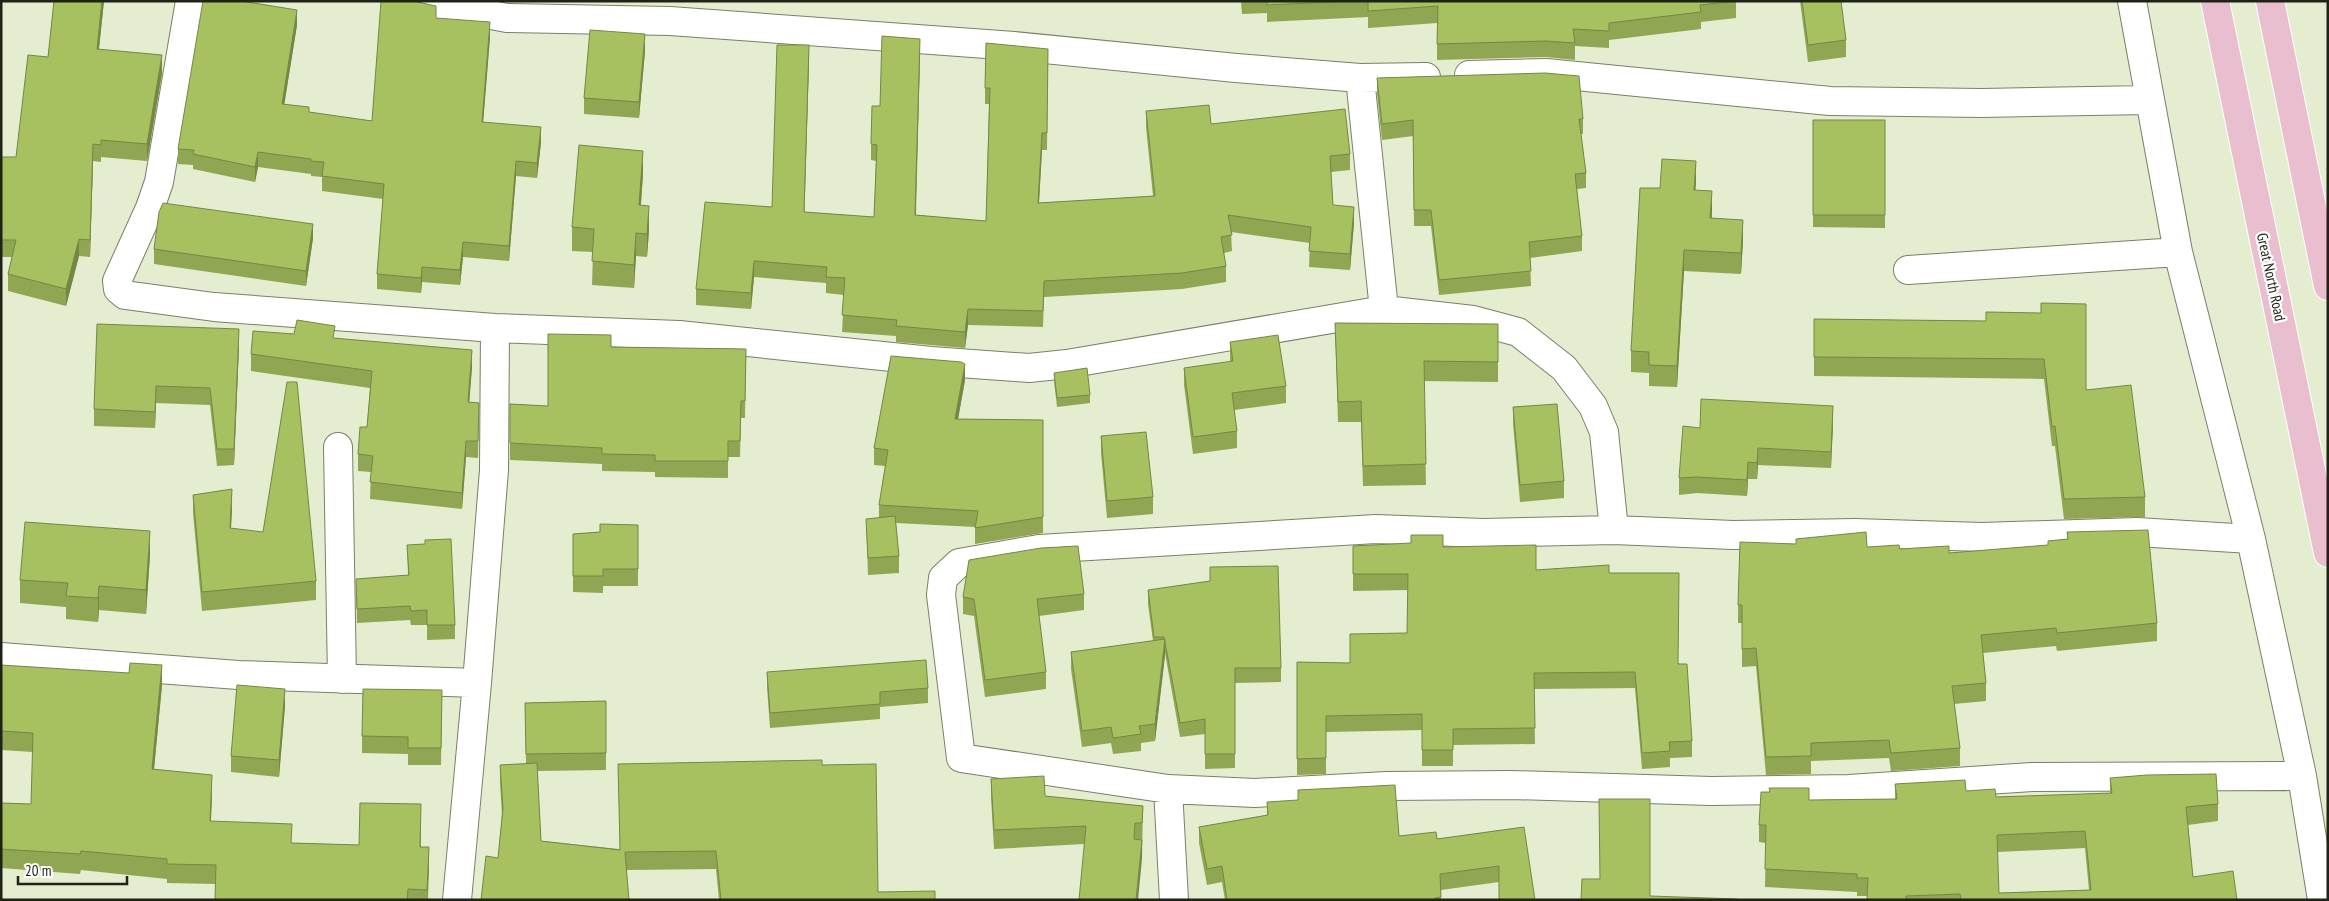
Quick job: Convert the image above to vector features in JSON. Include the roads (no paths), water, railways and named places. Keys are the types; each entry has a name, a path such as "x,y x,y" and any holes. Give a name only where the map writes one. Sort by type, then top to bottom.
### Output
{"main road":[{"name":"Great North Road","path":"2215,1 2328,553"},
{"path":"2270,1 2328,286"}],"street":[{"path":"190,1 159,182 150,208 117,282 118,289 125,295 214,307 495,328 679,335 931,361 1029,368 1067,364 1384,310 1473,320 1518,332 1564,368 1594,406 1604,432 1614,530"},
{"path":"416,1 507,18 670,21 1014,46 1360,78 1546,73 1830,101 1982,103 2148,100"},
{"path":"2132,1 2148,100 2178,252 2251,539 2302,776 2322,900"},
{"path":"1360,78 1384,310"},
{"path":"1908,270 2178,252"},
{"path":"457,900 478,683 494,470 495,328"},
{"path":"338,447 342,679"},
{"path":"2251,539 2137,532 1982,537 1855,533 1733,535 1614,530 1483,533 1376,529 1039,549 959,563 943,578 940,595 961,758 1168,789 1255,793 1387,786 1512,785 1711,791 1850,789 2032,777 2302,776"},
{"path":"1,657 238,675 478,683"},
{"path":"1168,789 1174,900"}]}
